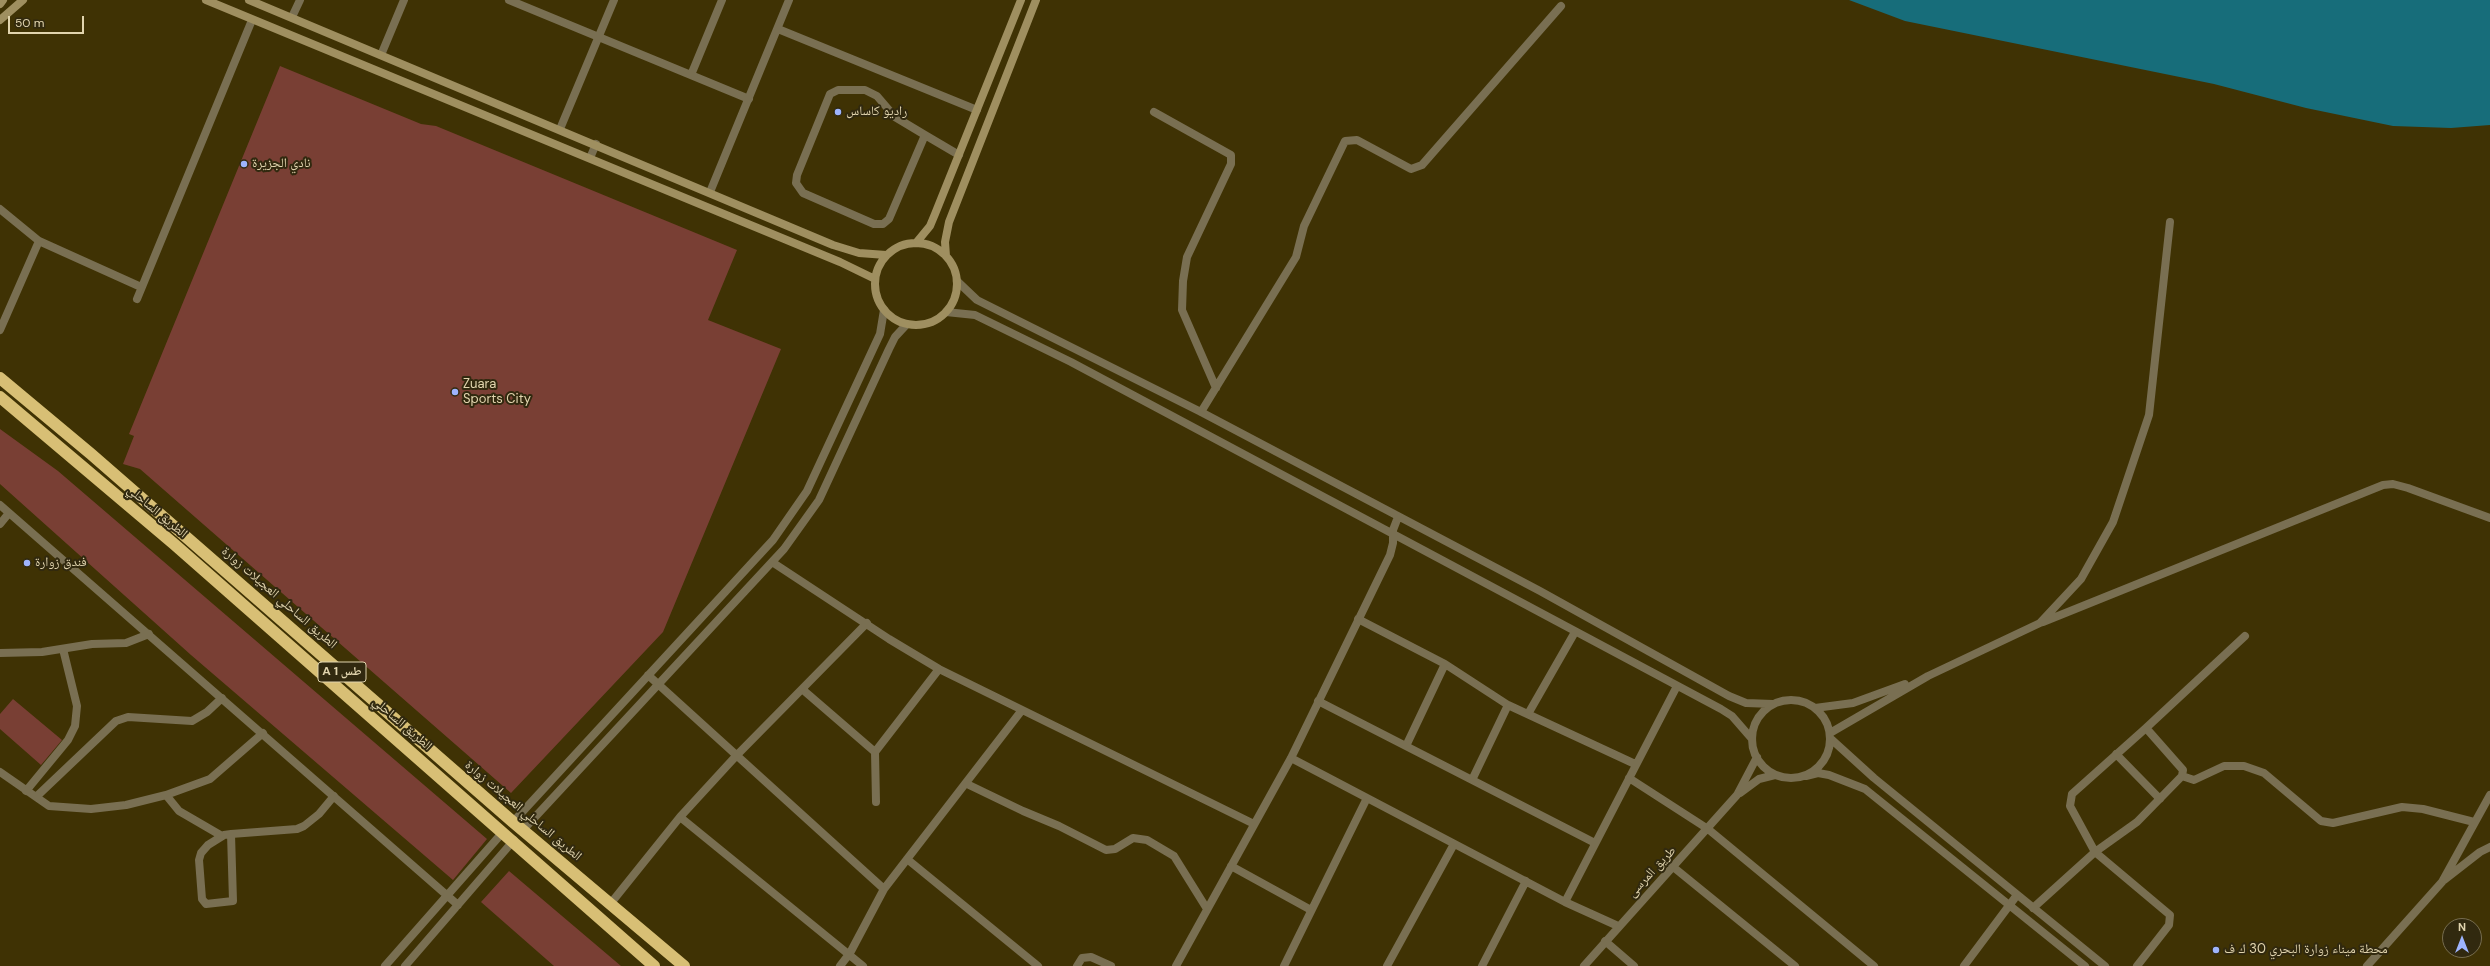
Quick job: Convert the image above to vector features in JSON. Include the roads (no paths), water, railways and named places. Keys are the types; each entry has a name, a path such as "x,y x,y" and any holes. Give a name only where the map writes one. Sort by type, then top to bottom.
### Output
{"highway":[{"name":"الطريق الساحلي العجيلات زوارة","path":"0,378 91,454 513,822 684,966"},
{"name":"الطريق الساحلي","path":"0,397 168,539 514,840 654,966"}],"street":[{"path":"0,4 3,0"},
{"path":"0,20 23,0"},
{"path":"206,0 840,262 875,279"},
{"path":"249,0 596,144 834,245 858,252 886,255"},
{"path":"292,17 300,0"},
{"path":"381,54 404,0"},
{"path":"509,0 749,99"},
{"path":"560,129 614,0"},
{"path":"691,75 722,0"},
{"path":"710,192 789,0"},
{"path":"916,243 930,226 1022,0"},
{"path":"946,256 945,242 948,222 1036,0"},
{"path":"1201,412 1296,256 1304,226 1345,141 1357,140 1411,169 1422,165 1561,6"},
{"path":"136,299 252,20"},
{"path":"778,29 977,110"},
{"path":"925,135 889,219 883,224 874,224 803,193 796,183 797,174 830,94 838,90 865,90 877,96 895,117 959,155"},
{"path":"1154,112 1223,148 1232,155 1232,164 1187,257 1183,281 1182,310 1216,388"},
{"path":"590,158 596,144"},
{"path":"0,209 39,241 142,287"},
{"path":"2040,623 2081,579 2113,522 2148,415 2170,222"},
{"path":"0,330 39,241"},
{"path":"916,243 927,244 946,256 954,268 957,281 955,298 946,312 935,321 921,325 898,322 884,310 875,290 875,279 876,270 886,255 900,246 916,243"},
{"path":"957,281 977,300 1201,412 1729,696 1746,703 1774,704 1795,700 1815,708 1822,715 1831,736 1874,778 2105,966"},
{"path":"513,822 773,540 799,503 880,334 884,310"},
{"path":"946,312 975,315 1071,362 1732,716 1752,739 1757,757 1768,771 1776,775 1793,778 1818,773 1829,775 1866,789 2085,966"},
{"path":"523,830 772,562 811,512 819,500 895,337 907,324"},
{"path":"1806,776 1819,767 1828,754 1831,736 1853,718 1928,676 2040,623 2383,485 2393,484 2408,488 2490,518"},
{"path":"799,503 811,512"},
{"path":"0,505 263,733 458,905"},
{"path":"0,524 9,513"},
{"path":"1176,966 1291,758 1392,548 1392,534 1398,517"},
{"path":"772,562 867,623 889,639 939,669 1254,824"},
{"path":"1358,619 1446,664 1508,705 1635,764"},
{"path":"611,903 680,817 736,756 867,623"},
{"path":"1528,714 1575,632"},
{"path":"0,653 63,649 92,644 126,643 149,634"},
{"path":"2138,966 2169,925 2170,915 2095,852 2073,813 2071,799 2072,794 2245,636"},
{"path":"26,791 68,740 75,726 77,706 63,649"},
{"path":"1406,746 1446,664"},
{"path":"876,802 875,752 939,669"},
{"path":"648,675 884,890"},
{"path":"1815,708 1853,703 1928,676"},
{"path":"1565,902 1635,764 1677,686"},
{"path":"802,689 875,752"},
{"path":"36,797 116,721 128,717 192,721 207,712 222,698"},
{"path":"1318,701 1596,843"},
{"path":"1752,739 1755,725 1762,713 1774,704"},
{"path":"1472,780 1508,705"},
{"path":"840,966 850,954 884,890 967,784 1022,710"},
{"path":"2033,908 2095,852 2137,822 2182,776 2183,770 2146,728"},
{"path":"0,772 49,806 91,809 139,803 210,779 263,733"},
{"path":"2116,754 2160,799"},
{"name":"طريق المرسى","path":"1584,966 1672,866 1708,830 1737,794 1757,757"},
{"path":"1291,758 1565,902 1618,926"},
{"path":"2182,776 2194,780 2224,766 2244,766 2264,773 2321,821 2333,823 2402,807 2423,809 2474,822"},
{"name":"طريق المرسى","path":"1737,794 1759,779 1776,775"},
{"path":"1629,778 1708,830 1874,966"},
{"path":"967,784 1023,812 1059,826 1106,850 1115,849 1133,838 1147,840 1174,856 1207,909"},
{"path":"166,795 179,811 222,836"},
{"path":"2442,882 2490,795"},
{"path":"232,834 233,901 206,904 202,899 199,860 201,853 208,845 222,836 232,834 297,829 304,826 320,814 334,796"},
{"path":"1284,966 1367,798"},
{"path":"680,817 863,966"},
{"path":"385,966 504,832"},
{"path":"405,966 514,840"},
{"path":"1387,966 1454,844"},
{"path":"2367,966 2442,882 2480,852 2490,847"},
{"path":"907,859 1038,966"},
{"path":"1231,866 1311,910"},
{"path":"1672,866 1795,966"},
{"path":"1482,966 1526,881"},
{"path":"1964,966 2017,895"},
{"path":"1605,941 1634,966"},
{"path":"1078,966 1082,958 1091,957 1110,966"}],"water":[{"path":"1849,0 2490,0 2490,125 2451,128 2393,126 2306,108 2214,84 1905,21"}],"place":[{"name":"راديو كاساس","path":"838,112"},
{"name":"نادي الجزيرة","path":"244,164"},
{"name":"Zuara Sports City","path":"455,392"},
{"name":"فندق زوارة","path":"27,563"},
{"name":"محطة ميناء زوارة البحري 30 ك ف","path":"2216,950"}]}
